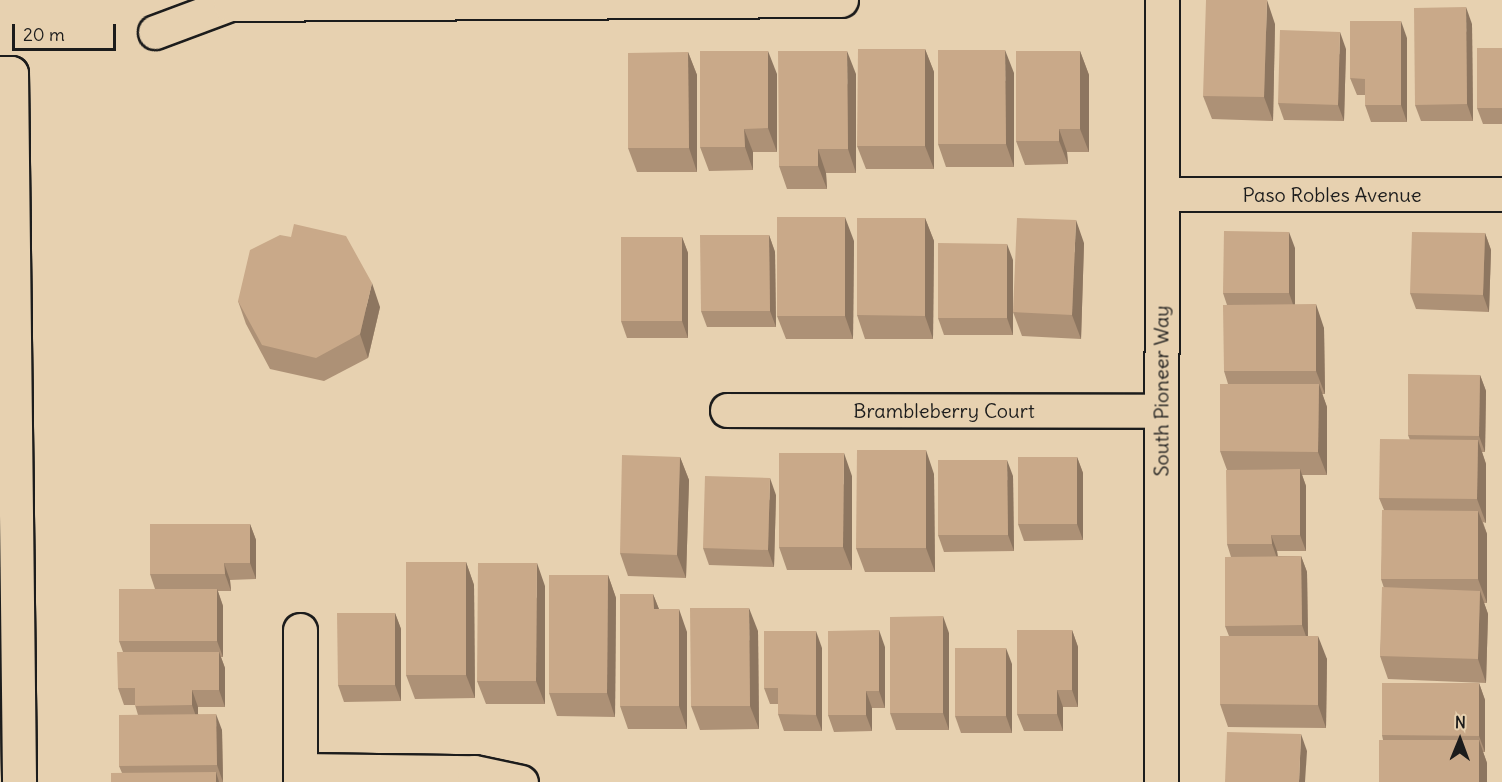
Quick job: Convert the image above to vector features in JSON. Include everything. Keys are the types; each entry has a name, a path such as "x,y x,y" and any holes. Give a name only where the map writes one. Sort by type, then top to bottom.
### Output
{"street":[{"path":"155,32 231,4 841,0"},
{"name":"South Pioneer Way","path":"1161,782 1162,0"},
{"path":"0,73 11,73 19,782"},
{"name":"Paso Robles Avenue","path":"1162,194 1502,194"},
{"name":"Brambleberry Court","path":"727,410 1161,411"},
{"path":"300,630 300,776 474,772 521,782"}],"building":[{"path":"1206,0 1267,0 1264,97 1203,96"},
{"path":"1466,7 1467,104 1415,105 1414,8"},
{"path":"1350,21 1401,21 1401,105 1365,105 1365,79 1350,78"},
{"path":"1280,30 1340,32 1338,105 1278,103"},
{"path":"1477,48 1502,48 1502,108 1477,108"},
{"path":"858,49 925,49 925,146 857,146"},
{"path":"938,50 1005,50 1006,144 938,144"},
{"path":"700,51 768,51 768,128 744,129 745,147 700,147"},
{"path":"778,51 847,51 848,149 818,149 818,166 779,166"},
{"path":"1016,51 1080,51 1080,129 1059,129 1059,141 1016,141"},
{"path":"688,52 689,148 628,148 628,53"},
{"path":"777,217 845,217 845,316 777,316"},
{"path":"857,218 925,218 925,316 857,315"},
{"path":"1017,218 1076,220 1072,315 1013,312"},
{"path":"294,224 346,236 372,283 360,334 316,358 262,345 238,301 250,250 280,235 291,237"},
{"path":"1224,231 1289,232 1289,293 1223,293"},
{"path":"1412,232 1485,233 1483,295 1410,293"},
{"path":"700,235 769,235 770,311 701,311"},
{"path":"621,237 682,237 682,321 621,321"},
{"path":"938,243 1007,244 1007,318 938,318"},
{"path":"1316,304 1316,371 1224,371 1223,305"},
{"path":"1408,374 1480,375 1479,436 1408,435"},
{"path":"1220,384 1319,384 1318,452 1220,451"},
{"path":"1380,439 1478,440 1477,499 1379,498"},
{"path":"857,450 926,450 926,548 856,548"},
{"path":"779,453 844,453 843,547 779,547"},
{"path":"622,455 680,457 677,555 620,553"},
{"path":"1018,457 1077,457 1077,524 1018,524"},
{"path":"938,460 1007,460 1008,535 938,535"},
{"path":"1300,469 1300,535 1271,535 1272,544 1227,544 1226,470"},
{"path":"705,476 770,478 768,550 703,548"},
{"path":"1382,510 1478,511 1478,579 1381,579"},
{"path":"150,524 250,524 250,563 224,563 225,574 150,574"},
{"path":"1301,556 1302,625 1225,626 1225,557"},
{"path":"406,562 466,562 466,675 406,675"},
{"path":"478,563 537,563 536,681 477,681"},
{"path":"549,575 608,575 607,693 549,693"},
{"path":"1382,587 1480,591 1478,659 1380,656"},
{"path":"119,589 217,589 217,641 119,641"},
{"path":"620,594 653,594 654,609 679,609 679,706 620,706"},
{"path":"690,608 749,608 750,706 691,706"},
{"path":"337,613 395,613 395,685 338,685"},
{"path":"943,616 943,713 890,713 890,617"},
{"path":"879,630 879,691 866,691 866,715 828,715 828,631"},
{"path":"1017,630 1072,630 1072,690 1057,690 1057,714 1017,714"},
{"path":"764,631 816,631 816,715 778,714 778,688 764,688"},
{"path":"1220,636 1318,636 1318,705 1220,704"},
{"path":"955,648 1006,648 1006,716 955,716"},
{"path":"117,652 219,652 219,690 192,690 192,705 135,706 135,688 118,688"},
{"path":"1382,683 1479,683 1479,736 1382,735"},
{"path":"216,714 217,765 119,766 119,715"},
{"path":"1227,732 1301,734 1299,782 1225,782"},
{"path":"1379,740 1479,740 1479,782 1379,782"},
{"path":"216,772 216,782 111,782 111,773"}]}
